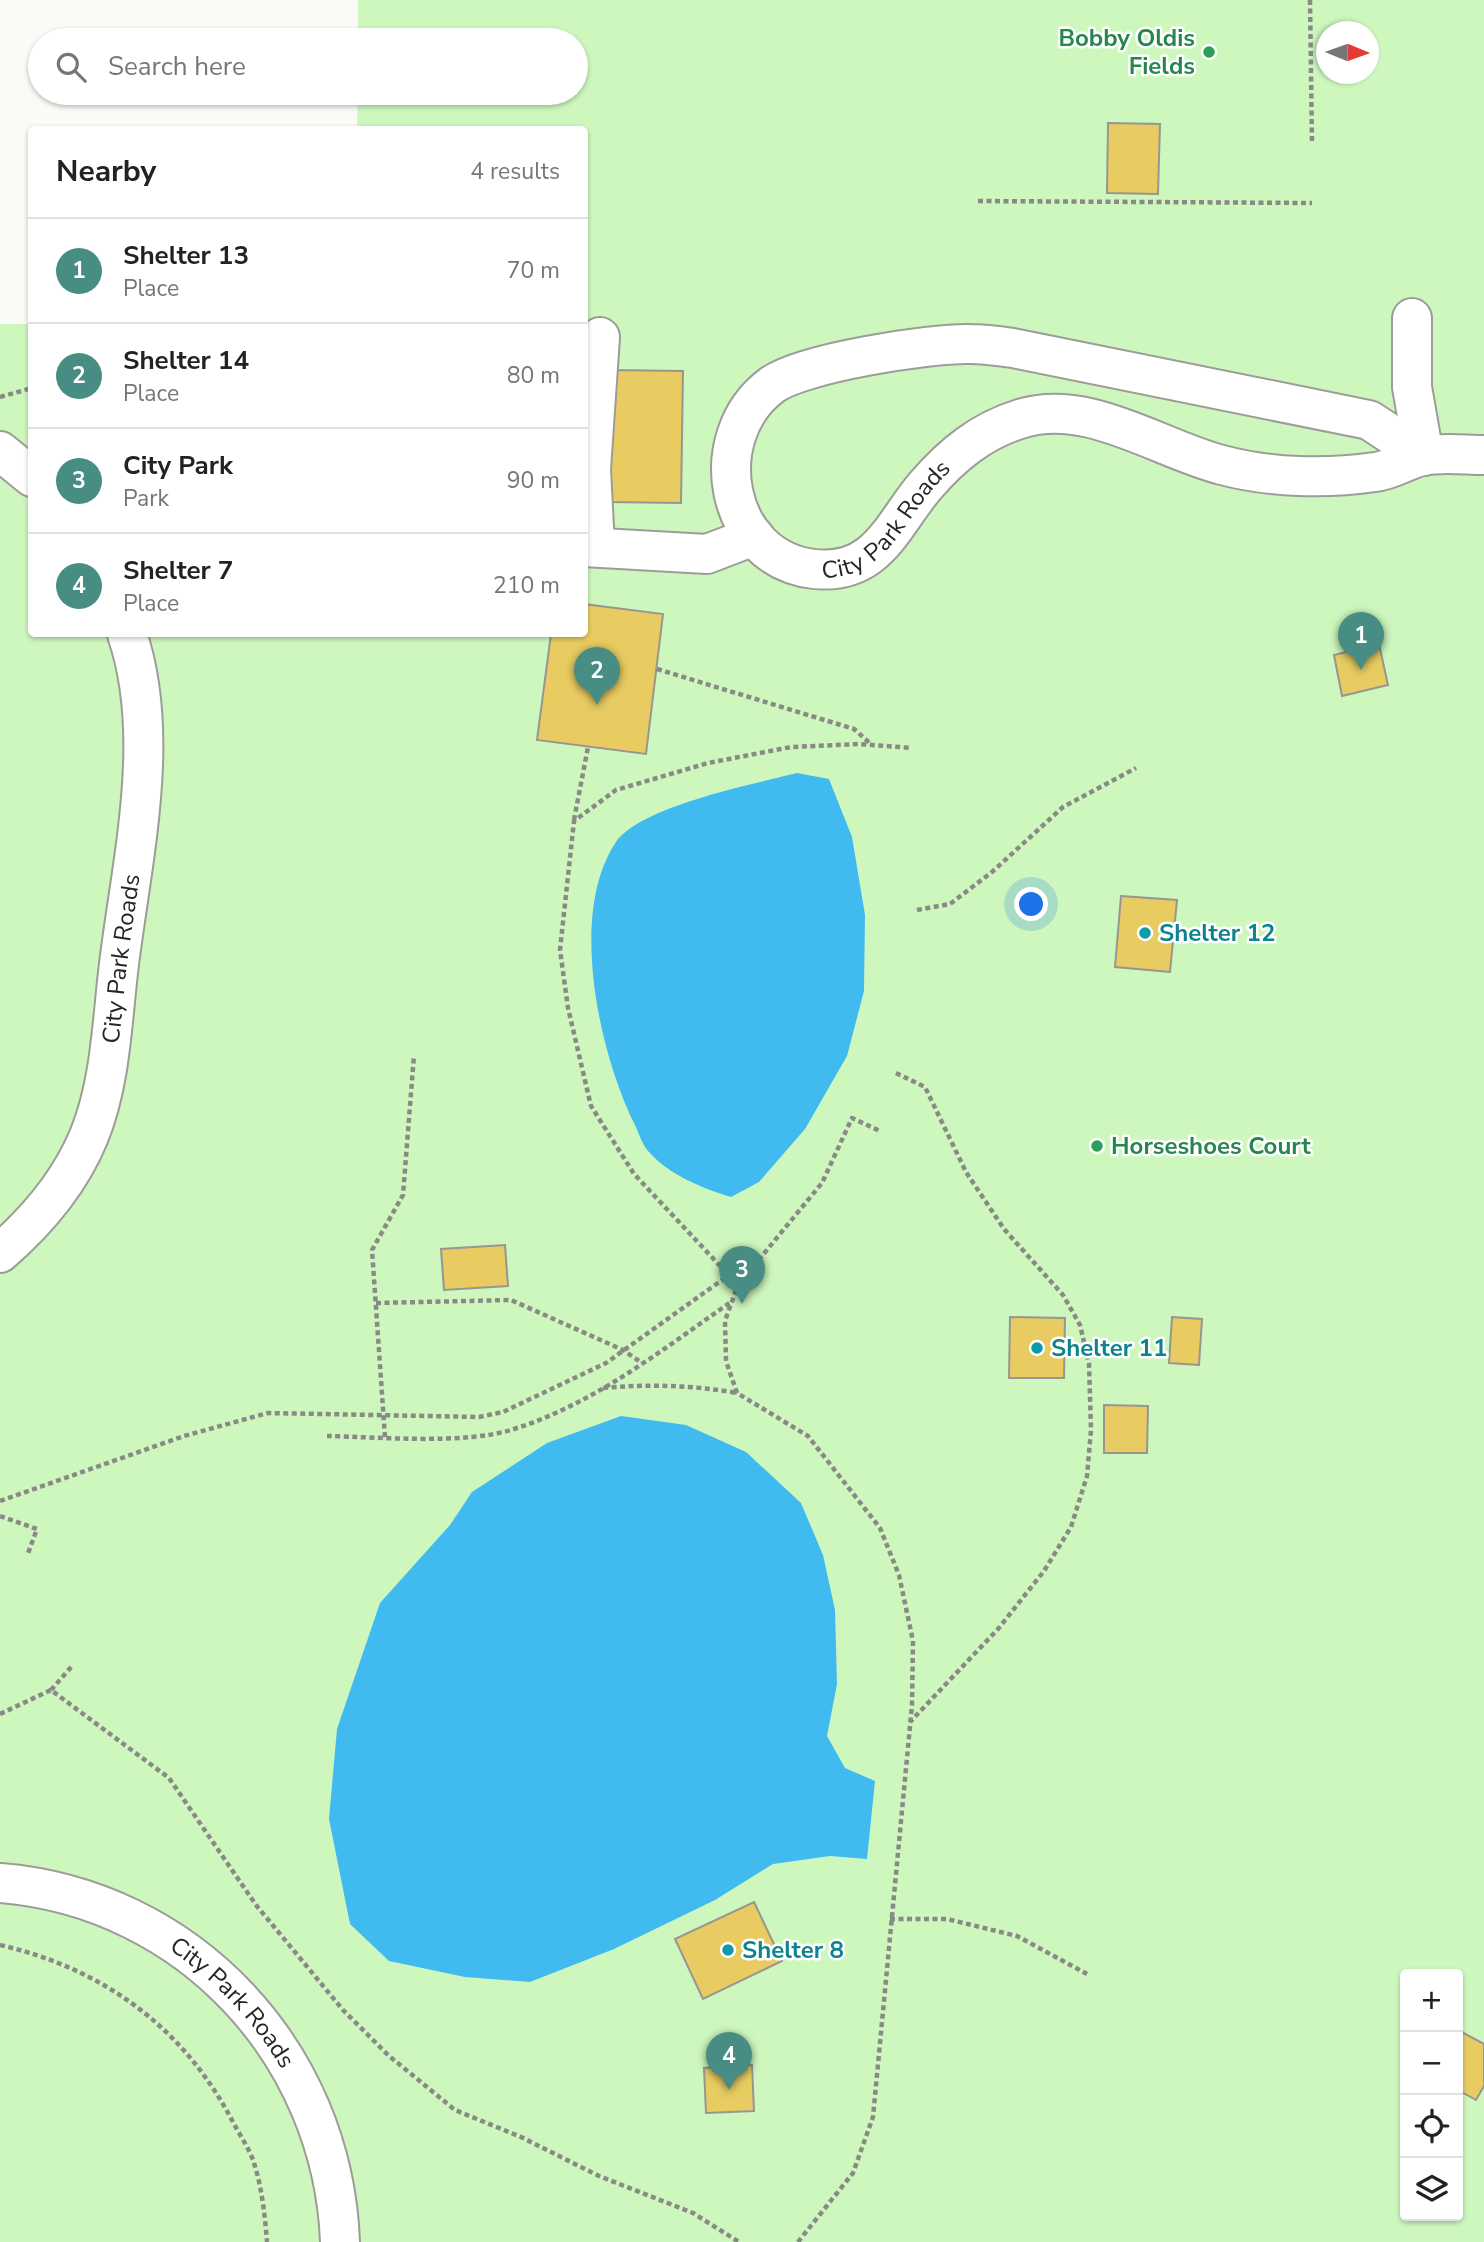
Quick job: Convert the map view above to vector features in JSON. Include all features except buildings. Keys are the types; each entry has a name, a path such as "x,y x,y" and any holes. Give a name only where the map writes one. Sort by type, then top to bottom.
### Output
{"lane":[{"path":"1412,318 1412,387 1424,456"},
{"path":"600,337 591,469 590,547 707,554 754,536"},
{"name":"City Park Roads","path":"1424,456 1369,420 1013,348 969,344 925,347 802,370 772,385 752,404 735,433 729,461 732,494 741,520 761,545 786,562 815,569 841,568 869,557 896,530 923,488 956,453 988,431 1023,417 1060,414 1096,420 1223,466 1282,474 1336,477 1381,471 1424,456 1484,455"},
{"path":"0,451 28,474"},
{"name":"City Park Roads","path":"0,1253 35,1221 63,1184 89,1136 104,1084 143,774 144,713 134,653 128,637"},
{"name":"City Park Roads","path":"0,1883 35,1886 96,1902 142,1921 195,1955 241,1998 282,2055 309,2107 328,2163 339,2220 340,2242"}],"path":[{"path":"1310,0 1312,144"},
{"path":"978,201 1312,203"},
{"path":"0,397 28,389"},
{"path":"656,669 854,729 873,745"},
{"path":"574,821 616,790 708,763 791,747 873,745 912,748"},
{"path":"588,747 574,821 560,950 568,1008 591,1106 634,1174 738,1285"},
{"path":"917,909 950,904 992,872 1063,807 1136,768"},
{"path":"384,1437 372,1250 403,1195 414,1055"},
{"path":"896,1073 925,1087 966,1172 1003,1229 1063,1295 1080,1325 1089,1363 1091,1430 1087,1476 1071,1527 1044,1571 998,1629 909,1723"},
{"path":"737,1393 726,1361 725,1321 738,1285 822,1182 852,1118 880,1131"},
{"path":"0,1501 214,1427 268,1413 479,1417 503,1412 606,1363 729,1275"},
{"path":"376,1303 511,1300 623,1350 642,1363"},
{"path":"327,1436 446,1438 513,1430 602,1388 732,1301"},
{"path":"602,1388 649,1384 695,1386 737,1393 808,1436 880,1528 899,1575 913,1641 909,1723 873,2118 853,2173 798,2242"},
{"path":"0,1516 37,1530 27,1556"},
{"path":"0,1714 51,1690 73,1665"},
{"path":"51,1690 169,1778 256,1905 343,2010 388,2055 454,2110 521,2137 599,2176 693,2213 740,2242"},
{"path":"890,1919 947,1919 1017,1936 1087,1974"},
{"path":"0,1945 80,1970 153,2018 183,2048 207,2076 253,2161 267,2242"}],"green space":[{"path":"358,0 1484,0 1484,2242 0,2242 0,324 28,324 28,637 588,637 588,126 357,126 358,105 588,105 588,28 358,28"}],"water":[{"path":"797,773 829,779 852,837 865,915 864,991 847,1056 805,1129 759,1182 731,1197 676,1174 656,1159 642,1141 621,1093 600,1022 591,943 594,906 602,872 616,842 629,829 673,807 700,798"},
{"path":"621,1416 686,1425 746,1452 801,1503 823,1555 835,1610 837,1684 827,1736 845,1768 875,1781 867,1859 830,1856 773,1864 715,1900 614,1949 530,1982 465,1977 389,1961 350,1924 329,1819 337,1729 380,1603 450,1525 472,1492 547,1443"}],"place":[{"name":"Bobby Oldis Fields","path":"1209,52"},
{"name":"Shelter 13","path":"1361,670"},
{"name":"Shelter 14","path":"597,705"},
{"name":"Shelter 12","path":"1145,933"},
{"name":"Horseshoes Court","path":"1097,1146"},
{"name":"City Park","path":"742,1304"},
{"name":"Shelter 11","path":"1037,1348"},
{"name":"Shelter 8","path":"728,1950"},
{"name":"Shelter 7","path":"729,2090"}]}
